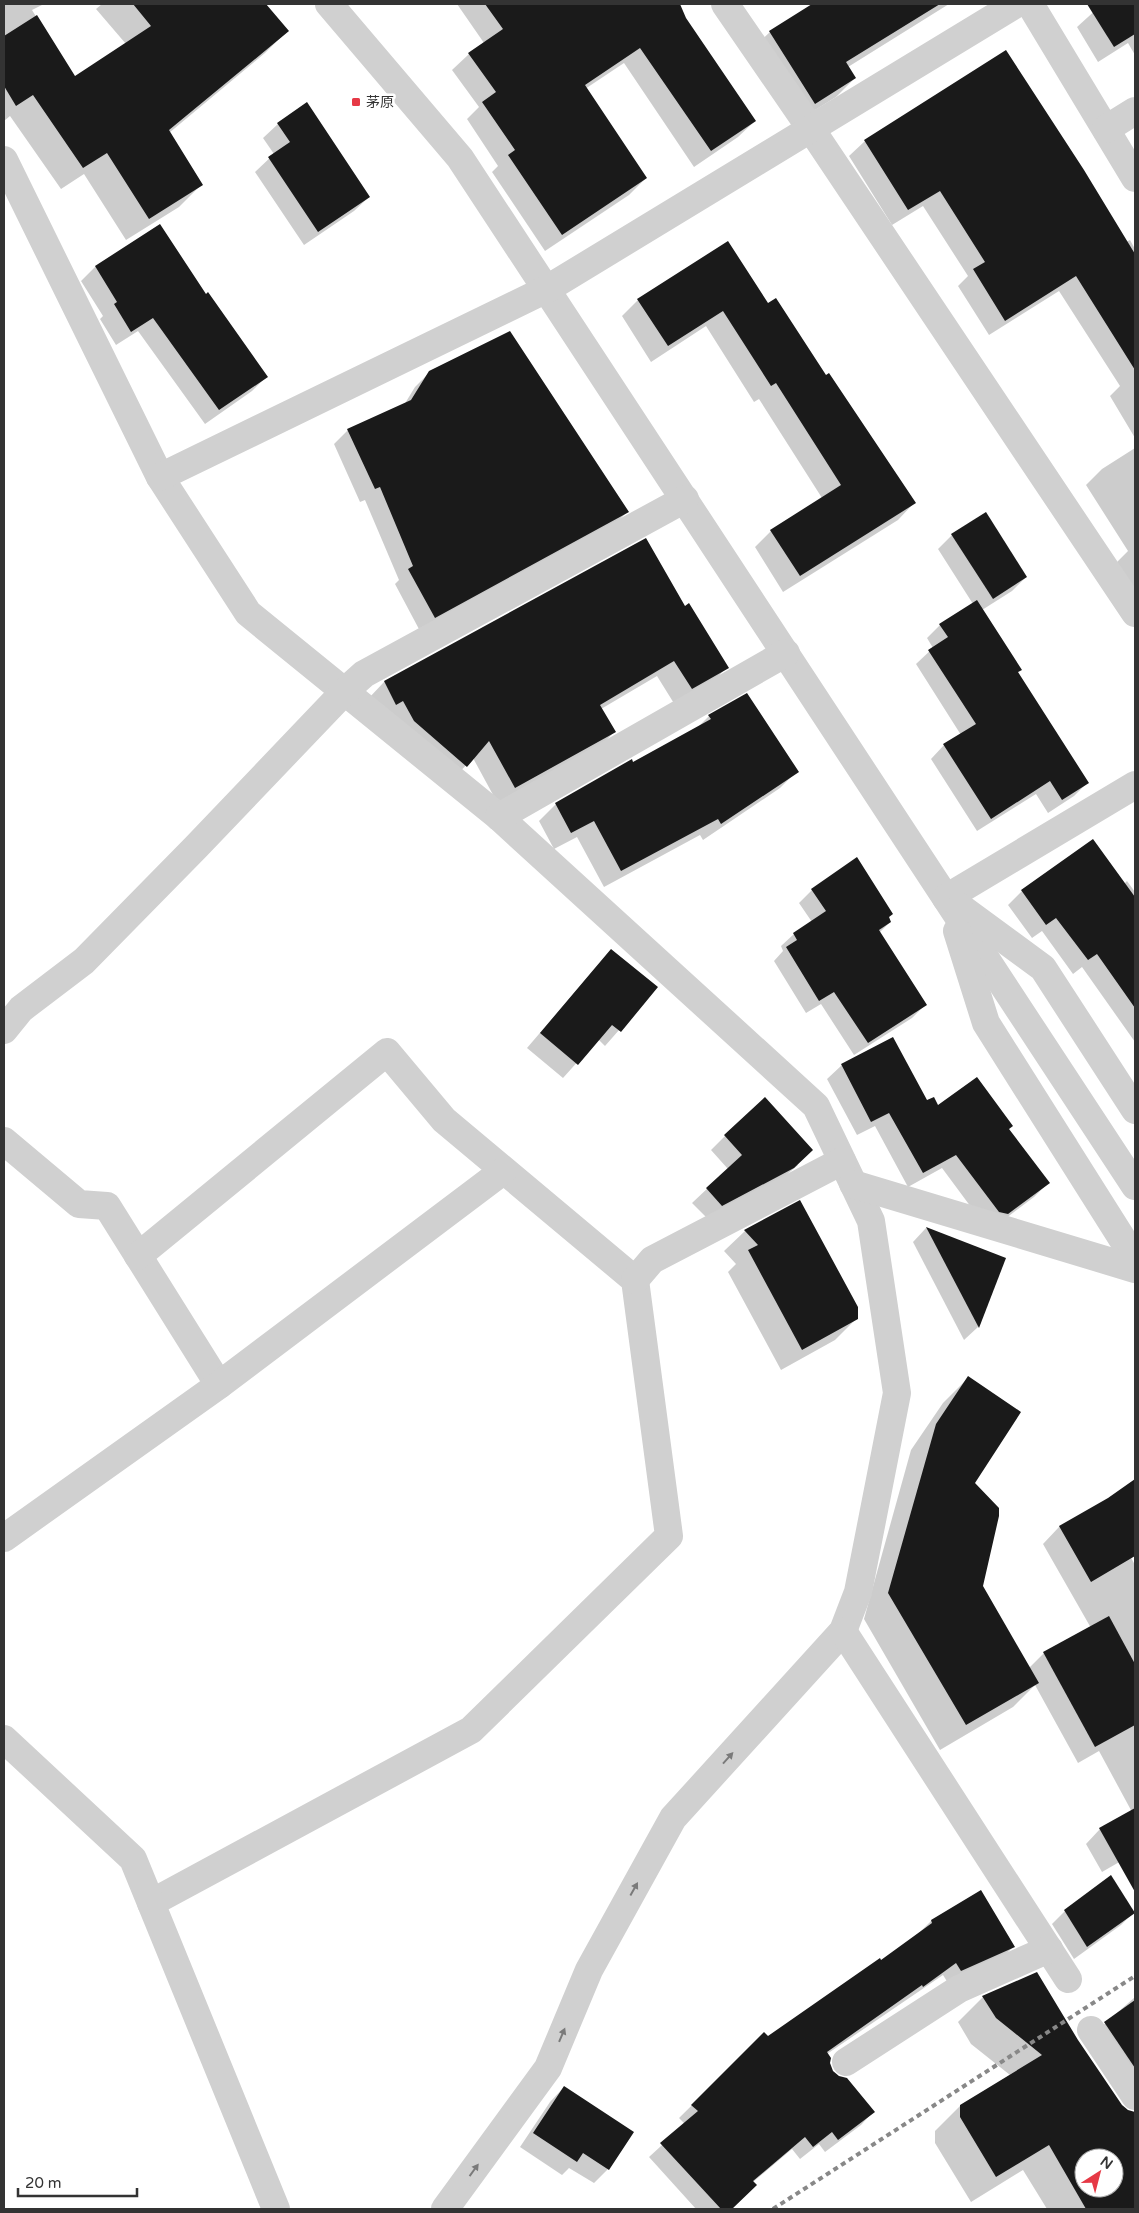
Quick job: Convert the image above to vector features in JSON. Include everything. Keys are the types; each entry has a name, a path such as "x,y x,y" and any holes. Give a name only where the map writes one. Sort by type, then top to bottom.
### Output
{"street":[{"path":"328,4 460,158 548,289 1135,1186"},
{"path":"725,4 811,129 1135,613"},
{"path":"160,477 548,289 1016,4"},
{"path":"1030,4 1135,178"},
{"path":"1106,129 1135,110"},
{"path":"4,160 160,477 248,613 499,816 816,1106 871,1221 897,1393 858,1592 843,1631 673,1818 589,1970 548,2068 445,2209"},
{"path":"4,1030 22,1009 84,961 345,691 364,674 685,499"},
{"path":"499,816 786,652"},
{"path":"946,898 1135,785"},
{"path":"946,898 1042,968 1135,1110"},
{"path":"946,898 986,1023 1135,1259"},
{"path":"138,1256 387,1052 444,1120 635,1280 669,1536 471,1730 151,1902"},
{"path":"4,1141 79,1204 107,1206 219,1385"},
{"path":"4,1538 219,1385 503,1171"},
{"path":"635,1280 652,1260 848,1172 1135,1269"},
{"path":"843,1631 1068,1979"},
{"path":"4,1739 133,1859 276,2209"},
{"path":"846,2062 960,1989 1049,1949"},
{"path":"1091,2030 1135,2096"}],"building":[{"path":"133,4 266,4 289,31 169,130 203,185 149,219 107,153 83,168 33,95 16,106 4,86 4,36 37,15 75,76 151,26"},
{"path":"485,4 680,4 686,18 756,121 711,151 640,48 585,85 647,178 562,235 508,155 515,150 482,102 496,92 468,53 503,29"},
{"path":"812,4 940,4 846,62 856,78 815,104 769,31"},
{"path":"1087,4 1135,4 1135,34 1114,47"},
{"path":"1006,50 1084,170 1135,254 1135,370 1076,276 1005,321 973,269 985,262 940,191 908,210 864,140"},
{"path":"307,102 370,197 318,232 268,157 290,142 277,123"},
{"path":"160,224 206,294 208,292 268,377 219,410 153,318 131,332 114,304 117,302 95,266"},
{"path":"728,241 768,303 776,298 826,375 829,373 916,503 800,576 770,530 841,485 776,383 771,386 723,311 668,346 637,299"},
{"path":"510,331 629,512 435,618 408,569 413,566 380,487 375,489 347,429 411,400 429,371"},
{"path":"986,512 1027,577 993,599 951,534"},
{"path":"646,538 685,606 689,603 729,668 692,689 674,661 600,705 616,732 515,788 489,741 467,767 414,721 403,701 396,705 384,681"},
{"path":"977,600 1022,670 1018,672 1089,783 1062,800 1050,781 991,819 943,744 976,724 928,650 948,637 939,624"},
{"path":"747,693 799,772 721,824 718,819 621,871 594,821 571,833 555,803 632,759 633,762 711,719 708,715"},
{"path":"1093,839 1135,897 1135,1008 1097,954 1088,960 1056,918 1046,925 1021,890"},
{"path":"857,857 893,914 889,917 891,922 879,930 927,1005 868,1043 834,992 819,1001 786,947 797,940 793,933 826,911 811,889"},
{"path":"611,949 658,987 621,1032 612,1025 578,1065 540,1033"},
{"path":"893,1037 927,1100 934,1097 938,1105 977,1077 1013,1126 1009,1129 1050,1183 1008,1214 999,1212 956,1155 923,1173 889,1113 871,1122 841,1064"},
{"path":"765,1097 813,1150 794,1168 722,1206 706,1188 742,1155 724,1135"},
{"path":"800,1200 858,1307 858,1319 802,1350 748,1250 758,1245 744,1230"},
{"path":"926,1227 1006,1258 979,1328"},
{"path":"968,1376 1021,1412 975,1483 999,1508 999,1516 983,1586 1039,1683 966,1725 888,1593 936,1424"},
{"path":"1135,1479 1135,1556 1091,1582 1059,1526 1108,1498"},
{"path":"1109,1616 1135,1664 1135,1725 1095,1747 1043,1652"},
{"path":"1135,1808 1135,1892 1099,1828"},
{"path":"1111,1875 1135,1913 1087,1947 1064,1910"},
{"path":"981,1890 1015,1947 961,1971 956,1963 827,2052 831,2058 830,2063 833,2071 839,2076 847,2078 875,2112 838,2140 832,2132 813,2147 805,2137 753,2181 757,2185 732,2209 721,2209 660,2143 698,2111 691,2105 764,2032 768,2036 880,1958 881,1960 932,1923 931,1920"},
{"path":"1037,1972 1078,2040 1122,2105 1128,2110 1135,2112 1135,2209 1086,2209 1080,2198 1124,2198 1124,2148 1074,2148 1074,2188 1049,2145 996,2177 960,2117 960,2105 1042,2055 996,2018 982,1996"},
{"path":"1135,2000 1135,2068 1104,2022"},
{"path":"564,2086 634,2132 609,2170 583,2153 577,2162 533,2133"}],"railway":[{"path":"773,2209 1135,1976"}],"place":[{"name":"茅原","path":"356,102"}]}
